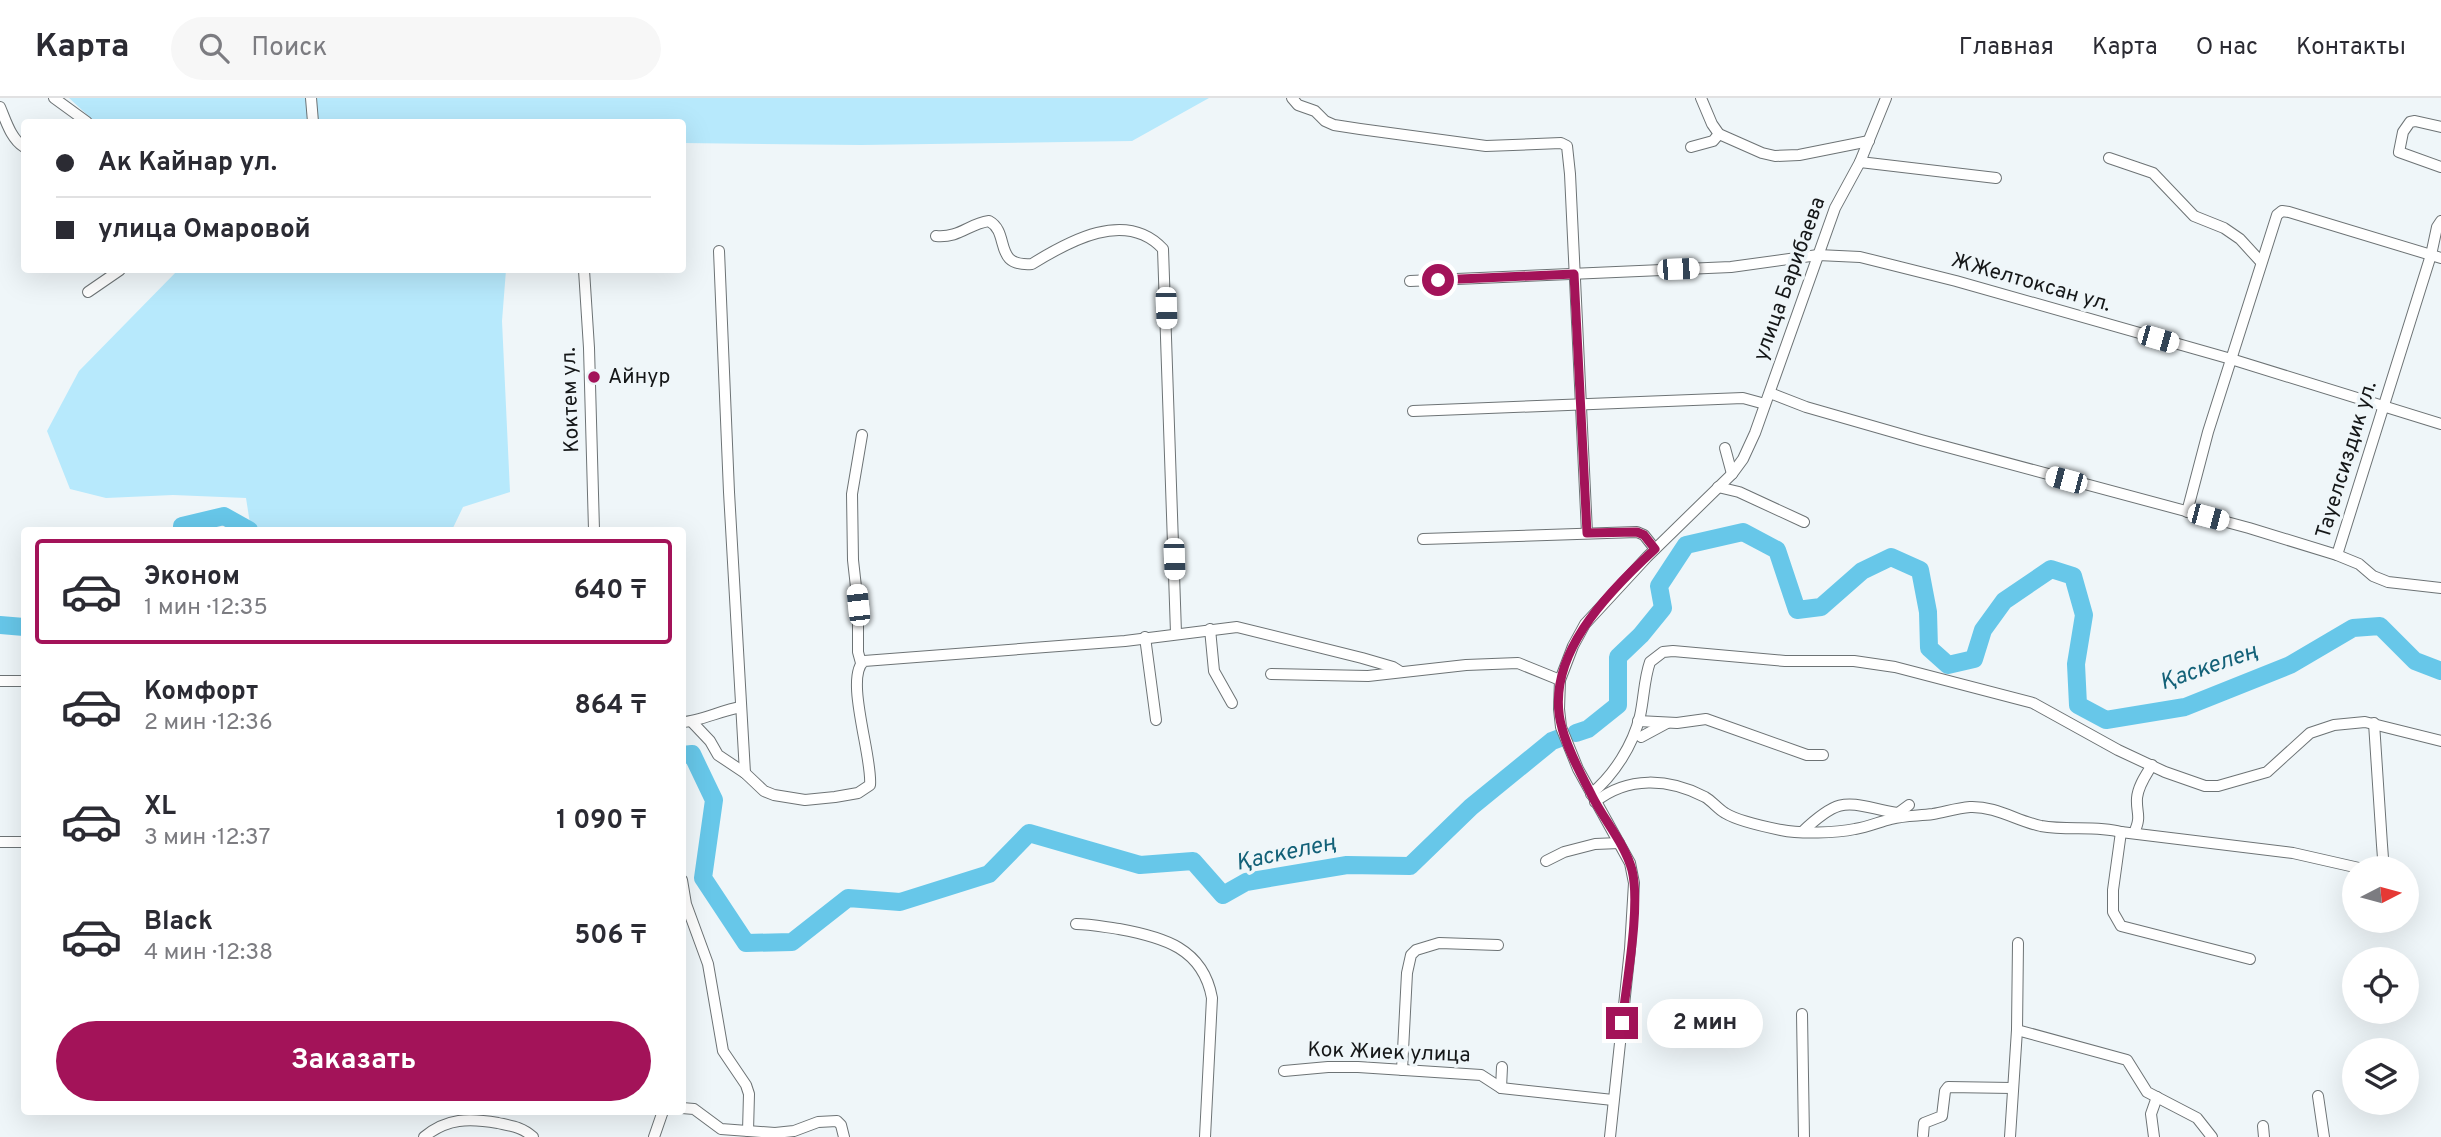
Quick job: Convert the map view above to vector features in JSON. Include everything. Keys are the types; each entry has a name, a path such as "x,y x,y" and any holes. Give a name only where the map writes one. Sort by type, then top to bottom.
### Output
{"street":[{"path":"54,98 84,119"},
{"path":"311,98 313,119"},
{"path":"1292,98 1298,105 1315,111 1325,121 1334,125 1486,146 1564,144 1568,150 1570,174 1587,533"},
{"path":"1313,98 1315,111"},
{"path":"1701,98 1719,134 1762,153 1775,156 1822,152 1869,141"},
{"name":"улица Барибаева","path":"1560,680 1585,624 1655,549 1732,474 1743,459 1770,393 1835,208 1860,162 1886,98"},
{"path":"0,107 10,131 21,144"},
{"path":"2441,127 2410,122 2403,132 2399,152 2441,167"},
{"path":"1691,147 1713,141 1719,134"},
{"path":"2109,158 2154,173 2194,216 2224,228 2240,239 2261,262"},
{"path":"1860,162 1996,178"},
{"path":"2187,512 2273,223 2281,211 2436,256"},
{"path":"936,236 958,234 989,220 998,228 1003,251 1008,258 1026,264 1032,264 1081,237 1102,231 1121,230 1147,236 1163,249 1176,633"},
{"name":"Тауелсиздик ул.","path":"1770,393 1806,407 1921,440 2337,555 2383,407 2436,256 2437,227 2441,221"},
{"path":"719,251 745,773"},
{"name":"ЖЖелтоксан ул.","path":"1410,281 1752,265 1818,255 1881,261 2231,359 2441,424"},
{"path":"88,292 116,273"},
{"name":"Коктем ул.","path":"584,273 594,527"},
{"path":"1413,411 1743,398 1765,404"},
{"path":"687,722 710,741 718,755 745,773 764,791 784,798 835,797 866,790 870,785 871,776 857,691 861,663 853,561 852,494 862,435"},
{"path":"1725,448 1732,474"},
{"path":"1718,487 1738,492 1804,522"},
{"path":"1423,539 1637,532 1644,535 1655,549"},
{"path":"2337,555 2388,582 2441,588"},
{"path":"861,663 1210,629 1245,628 1362,658 1401,672"},
{"path":"1210,629 1214,671 1232,704"},
{"path":"1145,637 1156,720"},
{"path":"1593,798 1626,750 1638,721 1650,662 1662,652 1784,661 1854,661 1895,667 2033,703 2099,740 2198,784 2218,786 2267,772 2310,733 2354,721 2374,723 2441,741"},
{"path":"1271,674 1368,676 1518,663 1560,680 1561,727 1593,798 1630,863 1634,883 1610,1137"},
{"path":"0,681 21,681"},
{"path":"687,722 723,709 741,707"},
{"path":"1638,721 1706,719 1807,755 1823,755"},
{"path":"1641,737 1670,722"},
{"path":"2374,723 2382,856"},
{"path":"2134,833 2140,814 2137,800 2141,784 2152,765"},
{"path":"1593,798 1634,783 1675,785 1707,798 1732,817 1783,831 1802,832 1852,830 1894,816 1934,814 1969,807 1986,808 2042,826 2106,828 2292,853 2342,864"},
{"path":"1802,832 1830,808 1841,803 1894,816"},
{"path":"1894,816 1909,805"},
{"path":"2121,832 2113,890 2113,912 2121,926 2250,959"},
{"path":"0,842 21,842"},
{"path":"1546,861 1564,852 1595,844 1619,843"},
{"path":"686,904 708,964 723,1051 749,1094 748,1131"},
{"path":"1076,924 1135,932 1164,940 1194,958 1201,968 1212,998 1205,1137"},
{"path":"1402,1070 1407,973 1411,955 1416,950 1439,943 1498,945"},
{"path":"2010,1137 2017,1030 2018,943"},
{"path":"1802,1014 1804,1137"},
{"path":"2017,1030 2127,1060 2147,1092 2197,1118 2212,1137"},
{"name":"Кок Жиек улица","path":"1284,1071 1328,1067 1481,1075 1501,1088 1613,1100"},
{"path":"1501,1088 1502,1067"},
{"path":"1923,1135 1924,1123 1942,1116 1944,1094 1948,1087 2012,1088"},
{"path":"2318,1096 2324,1137"},
{"path":"2154,1137 2151,1114 2157,1097"},
{"path":"686,1108 694,1109 721,1129 775,1133 794,1131 818,1122 837,1121 844,1137"},
{"path":"654,1137 662,1115"},
{"path":"424,1137 440,1125 465,1119 524,1128 533,1137"}],"shaded area":[{"path":"69,98 1209,98 1132,141 861,145 686,143 686,119 92,119"},
{"path":"175,273 506,273 502,321 510,492 463,507 453,527 251,527 246,498 173,495 106,498 70,489 47,431 79,371"}],"waterway":[{"name":"Қаскелең","path":"182,527 224,516 244,527"},
{"name":"Қаскелең","path":"1576,733 1588,729 1618,705 1618,657 1663,608 1659,586 1686,545 1743,532 1777,550 1797,610 1821,607 1862,571 1891,557 1920,570 1928,612 1929,648 1948,665 1974,659 1983,630 2004,601 2051,569 2073,576 2084,615 2076,664 2078,705 2106,720 2185,707 2290,665 2353,628 2380,626 2415,661 2441,671"},
{"name":"Қаскелең","path":"0,625 21,627"},
{"name":"Қаскелең","path":"686,755 692,754 714,800 703,878 746,943 792,942 848,898 900,902 989,874 1029,833 1140,865 1193,861 1223,895 1246,882 1347,865 1410,866 1471,807 1552,741 1560,738"}],"place":[{"name":"Айнур","path":"594,377"}],"route":[{"path":"1438,280 1574,274 1587,533 1637,532 1644,535 1655,549 1585,624 1560,680 1561,727 1578,769 1630,863 1634,883 1622,1023"}]}
